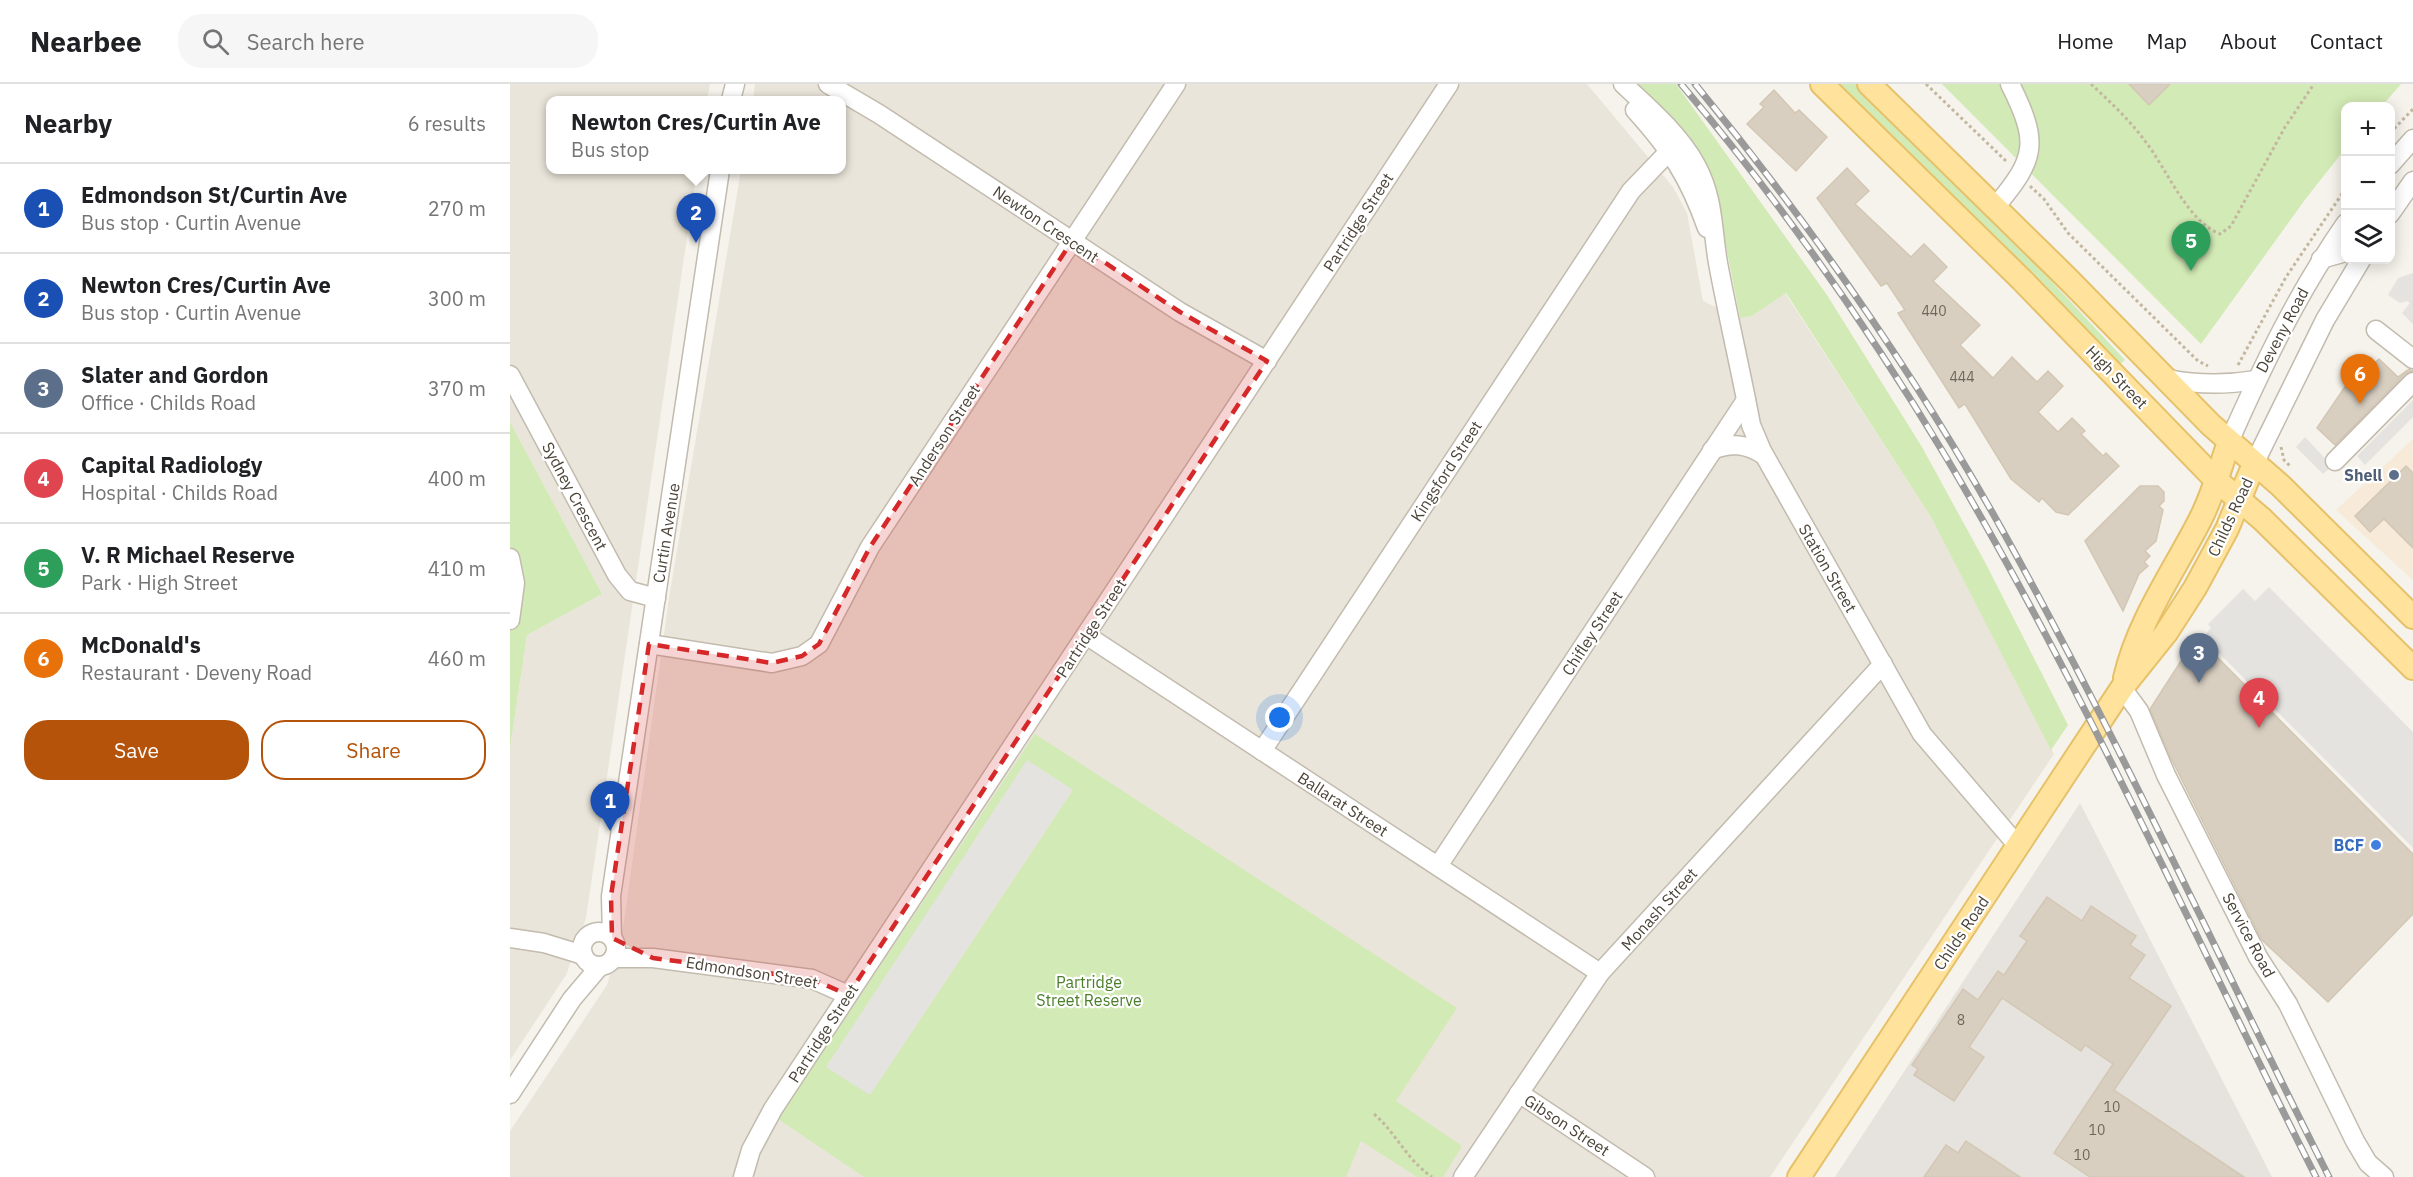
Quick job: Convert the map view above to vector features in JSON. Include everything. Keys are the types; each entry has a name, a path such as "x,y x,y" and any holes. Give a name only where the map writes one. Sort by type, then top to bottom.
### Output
{"main road":[{"name":"High Street","path":"1822,84 2022,280 2216,480 2239,502 2262,519 2413,668"},
{"name":"High Street","path":"1869,84 2229,442 2281,486 2413,617"},
{"name":"Childs Road","path":"2122,688 2130,658 2160,594 2203,514 2229,442"},
{"name":"Childs Road","path":"1798,1177 2122,688 2166,633 2195,588 2239,502 2254,464"}],"street":[{"name":"Newton Crescent","path":"828,84 879,114 1180,312 1267,360"},
{"name":"Anderson Street","path":"649,644 772,663 802,656 819,644 870,547 1176,84"},
{"name":"Partridge Street","path":"744,1177 759,1131 1449,84"},
{"name":"Station Street","path":"1613,84 1672,146 1695,163 1711,200 1716,253 1751,425 1764,455 1933,749 2018,846"},
{"name":"Station Street","path":"1623,84 1672,146"},
{"path":"1995,207 2021,175 2030,142 2028,124 2010,84"},
{"path":"2395,160 2413,139"},
{"name":"Kingsford Street","path":"1262,751 1631,191 1672,146"},
{"name":"Curtin Avenue","path":"510,1094 572,999 599,949 611,896 719,174"},
{"path":"2394,210 2413,182"},
{"name":"Deveny Road","path":"2229,442 2276,337 2321,259 2341,230"},
{"path":"2321,259 2341,253"},
{"name":"Deveny Road","path":"2254,464 2325,320 2359,264"},
{"path":"2413,343 2378,325 2413,359"},
{"name":"Sydney Crescent","path":"510,375 617,575 630,591 656,598"},
{"path":"2168,379 2194,384 2228,385 2256,380"},
{"path":"2336,461 2413,382"},
{"name":"Chifley Street","path":"1438,866 1746,400"},
{"path":"1713,450 1724,446 1743,445 1764,455"},
{"path":"510,558 515,583 510,620"},
{"name":"Ballarat Street","path":"1086,634 1600,973"},
{"name":"Monash Street","path":"1463,1177 1600,973 1883,664"},
{"name":"Service Road","path":"2122,688 2139,711 2171,785 2258,957 2288,1004 2355,1141 2368,1163 2384,1177"},
{"name":"Edmondson Street","path":"510,938 812,979 848,995"},
{"name":"Gibson Street","path":"1519,1093 1645,1177"}],"path":[{"path":"1926,84 2044,199 2068,233 2198,361 2213,368"},
{"path":"2091,84 2129,120 2146,141 2192,212 2220,234 2231,226 2285,127 2314,84"},
{"path":"2395,129 2413,109"},
{"path":"2228,385 2232,373 2286,276 2341,195"},
{"path":"2268,433 2282,449 2284,460 2293,469"},
{"path":"1374,1114 1394,1134 1409,1159 1432,1177"}],"highlighted area":[{"path":"1072,241 1180,312 1267,361 848,995 812,979 653,958 612,938 611,896 649,644 772,663 802,656 819,644 870,547"}],"shaded area":[{"path":"510,84 710,84 708,96 546,96 546,174 696,174 586,918 566,975 510,1060 510,748 527,635 602,594 510,422"},
{"path":"755,84 1587,84 1673,187 1687,213 1703,301 1740,318 1752,316 1785,293 1931,517 2054,754 1770,1177 510,1177 510,1131 607,985 623,929 669,598 740,174 846,174 846,96 754,96"},
{"path":"2413,273 2413,324 2402,313 2410,303 2407,301 2400,303 2388,295 2398,278"},
{"path":"2413,400 2413,417 2365,465 2357,456"},
{"path":"2305,437 2332,466 2323,474 2296,447"},
{"name":"Shell","path":"2413,439 2413,580 2336,510"},
{"path":"2269,587 2413,732 2413,848 2203,637 2211,628 2208,624 2243,589 2255,601"},
{"path":"1027,760 1073,790 870,1095 826,1067"},
{"path":"2080,803 2272,1177 1835,1177"}],"green space":[{"path":"1632,84 1676,84 1827,295 1922,447 1986,564 2068,725 2051,750 1931,517 1786,293 1752,316 1740,318 1719,211"},
{"path":"1834,84 1857,84 1988,213 2125,360 2119,365"},
{"path":"1942,84 2401,84 2385,102 2341,102 2341,154 2307,197 2201,344"},
{"path":"510,422 602,594 527,635 510,748"},
{"name":"Partridge Street Reserve","path":"1035,734 1457,1008 1396,1101 1462,1146 1443,1177 1417,1177 1361,1141 1346,1177 864,1177 778,1119"}],"building":[{"path":"2129,84 2170,84 2149,105"},
{"path":"1774,90 1795,113 1799,110 1827,137 1796,171 1747,124 1764,107 1760,104"},
{"path":"1847,168 1869,191 1855,204 1911,257 1924,244 1947,267 1933,281 1980,325 1960,345 1993,378 2012,357 2037,382 2048,371 2063,386 2038,412 2058,432 2072,418 2085,431 2081,434 2103,456 2106,453 2119,466 2068,515 2056,512 2042,498 2039,502 2011,479 1965,404 1959,408 1898,313 1905,310 1887,283 1881,286 1817,198"},
{"path":"2379,359 2398,377 2409,369 2413,371 2405,374 2335,445 2317,428 2355,372 2363,374"},
{"path":"2406,466 2413,473 2413,548 2384,519 2370,532 2355,516"},
{"path":"2140,486 2158,486 2164,492 2164,501 2159,506 2163,510 2156,541 2145,551 2150,556 2144,562 2148,566 2139,574 2123,611 2085,541"},
{"path":"2217,657 2413,854 2413,914 2328,1002 2262,940 2170,756 2150,709 2181,661"},
{"path":"2047,897 2082,921 2091,906 2136,936 2130,945 2145,955 2129,978 2171,1006 2114,1090 2244,1177 2090,1177 2054,1153 2113,1064 2085,1045 2081,1051 2002,998 1969,1047 1984,1057 1954,1101 1914,1075 1918,1069 1912,1065 1963,989 1978,1000 1998,971 2004,975 2027,941 2020,936"},
{"path":"1966,1141 2020,1177 1924,1177 1946,1145 1958,1153"}],"railway":[{"path":"1681,84 1753,173 1821,265 1854,312 1946,457 1997,545 2092,723 2316,1177"},
{"path":"1695,84 1821,246 1898,359 1971,475 2089,693 2329,1177"}],"place":[{"name":"Newton Cres/Curtin Ave","path":"696,243"},
{"name":"V. R Michael Reserve","path":"2191,271"},
{"name":"McDonald's","path":"2360,404"},
{"name":"Shell","path":"2394,475"},
{"name":"Slater and Gordon","path":"2199,683"},
{"name":"Capital Radiology","path":"2259,728"},
{"name":"Edmondson St/Curtin Ave","path":"610,831"},
{"name":"BCF","path":"2376,845"}]}
